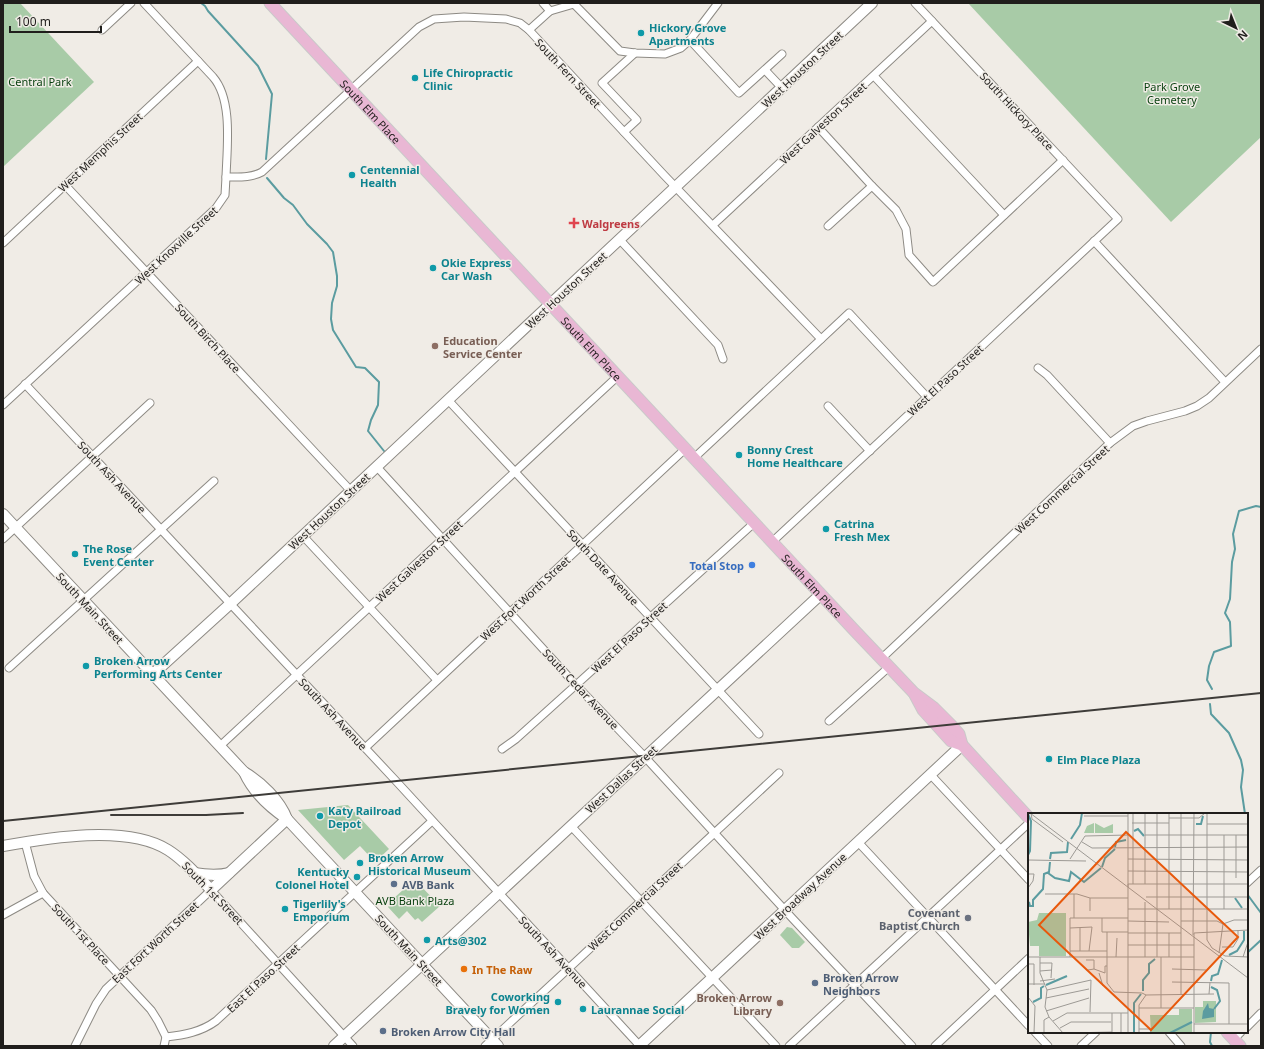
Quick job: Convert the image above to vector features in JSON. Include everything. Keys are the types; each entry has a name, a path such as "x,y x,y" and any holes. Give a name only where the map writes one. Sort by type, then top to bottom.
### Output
{"main road":[{"name":"South Elm Place","path":"270,3 820,595 914,693 934,708 951,725 959,734 962,745 1028,817"}],"street":[{"path":"102,30 130,3"},
{"path":"144,3 217,82 225,101 227,122 226,177 254,176 262,172 351,90"},
{"path":"543,3 550,11"},
{"path":"529,30 550,11 574,4 620,51 665,54 681,48 690,40 718,3"},
{"name":"West Houston Street","path":"153,674 377,467 872,3"},
{"name":"South Hickory Place","path":"915,3 1118,219"},
{"name":"South Fern Street","path":"351,90 419,27 434,18 464,17 506,19 520,23 529,30 821,339"},
{"name":"West Galveston Street","path":"713,225 932,21"},
{"path":"690,40 738,93 782,54"},
{"path":"624,132 637,120 602,83 634,53"},
{"name":"West Memphis Street","path":"3,243 198,61"},
{"path":"764,70 782,88"},
{"path":"874,76 1004,215"},
{"path":"818,127 896,210 906,229 909,255 933,282 1063,160"},
{"name":"West Knoxville Street","path":"3,405 220,204 226,190 226,177"},
{"name":"South Birch Place","path":"65,185 351,491"},
{"path":"828,226 872,186"},
{"name":"West El Paso Street","path":"772,542 1118,219"},
{"path":"620,240 718,345 723,358"},
{"path":"1094,241 1225,382"},
{"path":"694,458 849,313 927,397"},
{"name":"West Commercial Street","path":"881,659 1110,443 1133,426 1197,406 1209,398 1261,349"},
{"path":"1038,368 1047,375 1110,443"},
{"name":"West Galveston Street","path":"220,746 618,376"},
{"name":"South Ash Avenue","path":"25,384 365,748 640,1046"},
{"name":"South Date Avenue","path":"448,400 759,734"},
{"path":"3,539 150,403"},
{"path":"828,406 870,451"},
{"name":"West Fort Worth Street","path":"365,748 685,449"},
{"name":"South Cedar Avenue","path":"377,467 576,685 645,757 912,1046"},
{"path":"10,668 214,481"},
{"name":"South Main Street","path":"3,514 244,772 250,785 271,809 287,819 422,964 492,1044"},
{"name":"West El Paso Street","path":"502,749 516,739 754,523"},
{"path":"303,536 437,680"},
{"name":"West Dallas Street","path":"334,1046 820,595"},
{"path":"829,721 889,667"},
{"name":"West Broadway Avenue","path":"640,1046 712,977 962,745"},
{"name":"West Commercial Street","path":"492,1044 568,968 779,773"},
{"path":"930,774 1028,879"},
{"name":"East Fort Worth Street","path":"74,1046 96,1004 106,989 287,819"},
{"path":"355,892 432,821"},
{"path":"789,1046 1028,824"},
{"path":"571,826 776,1046"},
{"name":"South 1st Street","path":"3,846 68,837 97,836 134,838 152,843 168,850 211,890 353,1046"},
{"name":"South 1st Place","path":"25,842 34,876 43,893 151,1010 166,1037"},
{"path":"858,842 1028,1025"},
{"path":"1248,882 1261,870"},
{"path":"194,873 211,876 229,873"},
{"name":"East El Paso Street","path":"166,1037 199,1031 208,1027 355,892"},
{"path":"3,915 43,893"},
{"path":"935,1046 1028,959"},
{"path":"1248,1026 1261,1013"},
{"path":"1036,1033 1048,1046"},
{"path":"1081,1046 1095,1033"},
{"path":"1169,1033 1181,1046"},
{"path":"164,1046 166,1037"}],"green space":[{"name":"Central Park","path":"3,3 20,3 94,82 3,167"},
{"name":"Park Grove Cemetery","path":"968,3 1261,3 1261,137 1171,222"},
{"path":"348,805 389,849 375,862 360,846 344,860 298,810"},
{"name":"AVB Bank Plaza","path":"416,881 440,906 422,922 418,918 415,920 407,911 399,919 388,907 394,900 393,899 404,889 405,890 411,882 413,883"},
{"path":"787,927 792,928 805,942 799,948 792,948 780,935"}],"waterway":[{"path":"201,3 258,66 272,94 266,159"},
{"path":"267,178 284,198 293,205 307,224 333,252 337,276 337,286 332,303 331,319 333,330 356,367 365,368 379,382 378,405 368,431 384,451"},
{"path":"1212,689 1207,680 1209,666 1214,652 1231,646 1230,622 1225,613 1230,599 1232,562 1235,549 1233,534 1239,511 1256,506 1261,507"},
{"path":"1210,704 1211,714 1229,733 1241,760 1243,770 1241,787 1245,813"},
{"path":"1248,895 1261,913"},
{"path":"1248,952 1261,940"},
{"path":"1211,1033 1210,1042 1212,1046"}],"railway":[{"path":"3,821 1261,693"},
{"path":"111,815 206,815 243,813"}],"place":[{"name":"Hickory Grove Apartments","path":"641,33"},
{"name":"Life Chiropractic Clinic","path":"415,78"},
{"name":"Centennial Health","path":"352,175"},
{"name":"Walgreens","path":"574,223"},
{"name":"Okie Express Car Wash","path":"433,268"},
{"name":"Education Service Center","path":"435,346"},
{"name":"Bonny Crest Home Healthcare","path":"739,455"},
{"name":"Catrina Fresh Mex","path":"826,529"},
{"name":"The Rose Event Center","path":"75,554"},
{"name":"Total Stop","path":"752,565"},
{"name":"Broken Arrow Performing Arts Center","path":"86,666"},
{"name":"Elm Place Plaza","path":"1049,759"},
{"name":"Katy Railroad Depot","path":"320,816"},
{"name":"Broken Arrow Historical Museum","path":"360,863"},
{"name":"Kentucky Colonel Hotel","path":"357,877"},
{"name":"AVB Bank","path":"394,884"},
{"name":"Tigerlily's Emporium","path":"285,909"},
{"name":"Covenant Baptist Church","path":"968,918"},
{"name":"Arts@302","path":"427,940"},
{"name":"In The Raw","path":"464,969"},
{"name":"Broken Arrow Neighbors","path":"815,983"},
{"name":"Coworking Bravely for Women","path":"558,1002"},
{"name":"Broken Arrow Library","path":"780,1003"},
{"name":"Laurannae Social","path":"583,1009"},
{"name":"Broken Arrow City Hall","path":"383,1031"}]}
